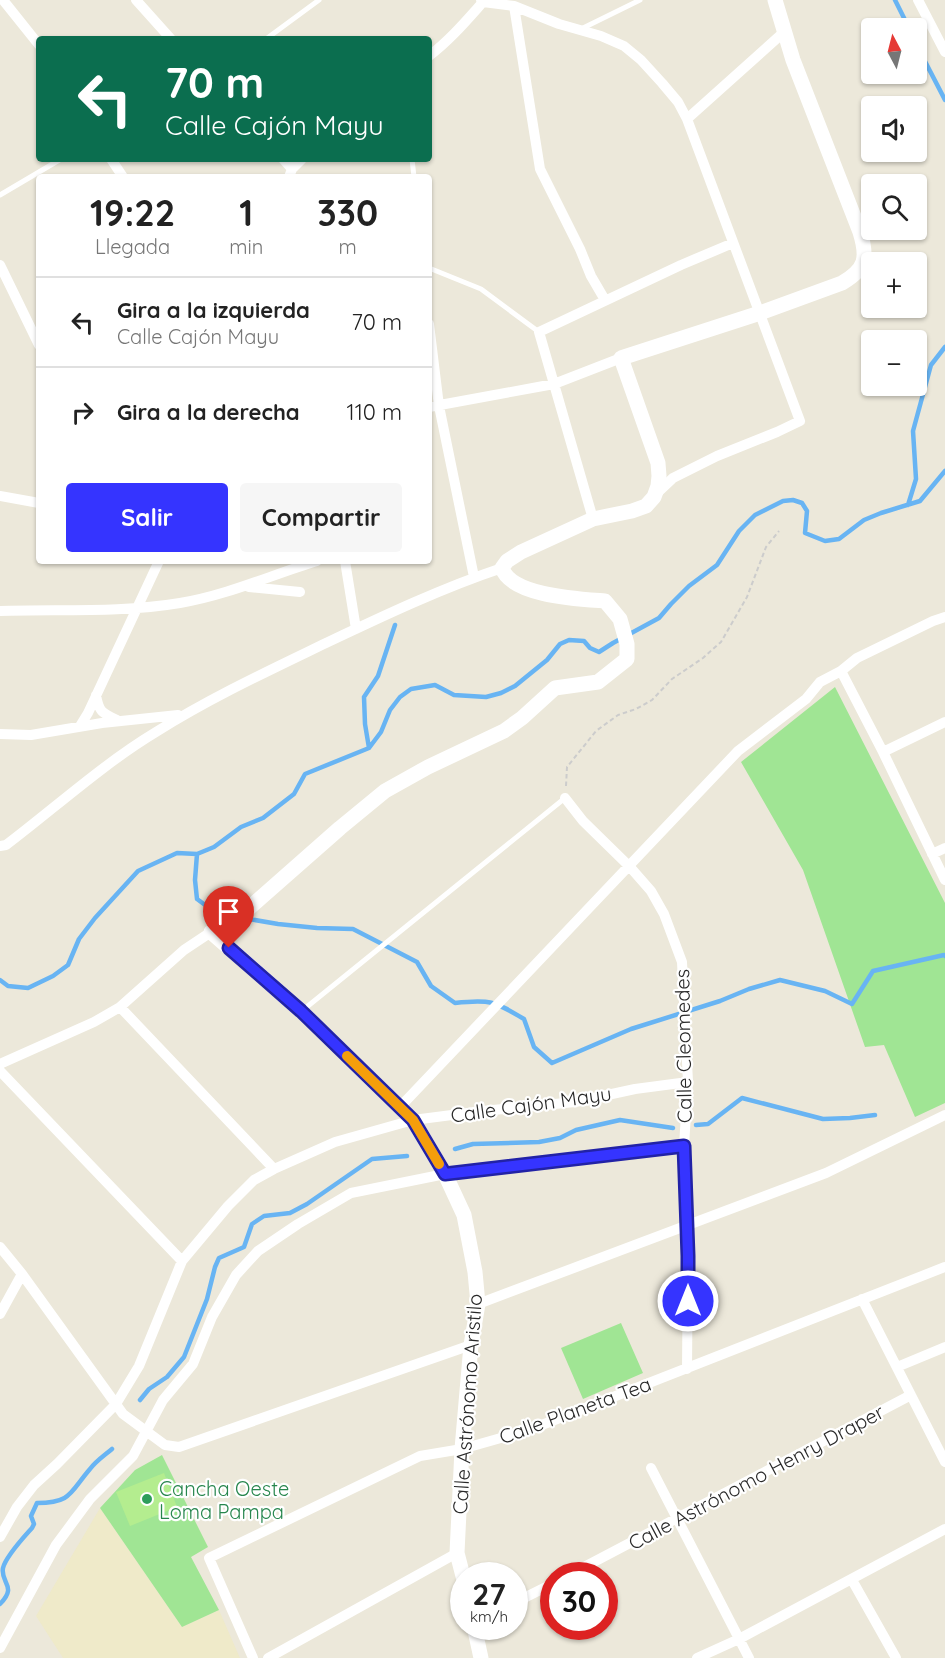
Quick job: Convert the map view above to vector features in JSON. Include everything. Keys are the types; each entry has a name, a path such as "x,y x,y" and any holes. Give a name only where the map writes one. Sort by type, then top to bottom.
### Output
{"street":[{"path":"3,0 36,41"},
{"path":"136,0 168,36"},
{"path":"434,406 554,384 621,358 760,313 842,283 861,268 865,256 860,232 784,32 776,0"},
{"path":"918,0 945,52"},
{"path":"0,846 6,845 154,732 265,672 356,628 474,577 502,568 507,561 521,552 593,519 646,506 673,478 717,456 800,421 687,119 678,102 641,60 624,46 601,36 559,24 514,6 483,1 445,44 432,54"},
{"path":"514,6 540,169 591,276 605,300"},
{"path":"687,119 784,32"},
{"path":"593,519 539,332 681,265 734,243"},
{"path":"0,265 36,339"},
{"path":"621,358 658,463 659,476 654,497"},
{"path":"432,373 434,406 474,577"},
{"path":"0,496 36,502"},
{"path":"80,726 158,564"},
{"path":"0,611 137,609 182,603 246,587 308,564"},
{"path":"345,564 356,628"},
{"path":"0,1064 94,1022 120,1007 184,950 239,917 385,791 428,766 504,730 522,718 555,688 598,682 627,659 627,644 620,619 605,601 565,598 528,590 512,582 504,575 502,568"},
{"path":"246,587 300,592"},
{"path":"400,1107 738,752 806,699 820,682 841,671 857,658 945,617"},
{"path":"841,671 945,880"},
{"path":"96,695 99,708 104,715 119,722"},
{"path":"0,734 31,735 80,726 187,714"},
{"path":"883,752 945,722"},
{"name":"Calle Cleomedes","path":"565,798 583,821 651,891 664,914 682,962 688,1082 684,1146 688,1256 687,1369"},
{"path":"932,854 945,848"},
{"name":"Calle Astrónomo Aristilo","path":"211,932 301,1011 413,1120 445,1174 464,1215 475,1272 478,1304 471,1345 462,1449 457,1553 459,1562"},
{"path":"120,1007 274,1169"},
{"path":"0,1071 182,1262"},
{"name":"Calle Cajón Mayu","path":"0,1537 17,1507 34,1485 116,1404 140,1366 182,1262 228,1206 255,1180 335,1142 413,1120 575,1102 635,1089 688,1082"},
{"path":"478,1304 826,1173 945,1115"},
{"path":"0,1648 56,1545 90,1500 133,1456 162,1400 193,1364 212,1317 236,1275 258,1251 351,1193 445,1174 684,1146"},
{"path":"0,1247 123,1414 165,1445 179,1447 471,1345"},
{"name":"Calle Planeta Tea","path":"253,1658 208,1558 420,1456 462,1449 529,1430 945,1267"},
{"path":"0,1314 22,1274"},
{"path":"862,1299 945,1462"},
{"path":"897,1367 945,1347"},
{"name":"Calle Astrónomo Henry Draper","path":"594,1562 911,1395"},
{"path":"651,1468 750,1658"},
{"path":"697,1658 852,1580 945,1529"},
{"path":"268,1658 457,1553"},
{"path":"852,1580 896,1658"},
{"path":"477,1640 481,1658"}],"lane":[{"path":"270,36 319,0"},
{"path":"580,30 640,0"},
{"path":"0,195 56,162"},
{"path":"432,269 481,289 539,332"},
{"path":"301,1011 565,798"}],"path":[{"path":"565,798 567,767 596,730 618,715 652,700 672,679 703,658 721,642 747,597 766,547 779,531"}],"shaded area":[{"path":"100,1508 182,1627 219,1610 240,1658 63,1658 36,1616"}],"green space":[{"path":"835,687 945,903 945,1103 915,1117 884,1045 865,1047 803,870 741,762"},
{"path":"621,1323 643,1373 583,1399 561,1348"},
{"path":"162,1455 208,1547 191,1557 219,1610 182,1627 100,1508 135,1470"},
{"name":"Cancha Oeste Loma Pampa","path":"164,1473 177,1507 130,1526 116,1492"}],"waterway":[{"path":"895,0 904,18"},
{"path":"927,65 945,100"},
{"path":"908,505 916,479 913,431 931,365 945,347"},
{"path":"0,980 8,986 28,988 53,976 68,965 79,939 138,871 177,853 197,854 214,847 241,827 263,818 294,794 305,774 369,748 381,732 390,710 400,697 411,689 435,685 454,695 486,697 501,693 515,686 547,660 560,644 569,640 584,641 590,648 599,652 659,618 689,586 717,565 739,531 755,515 783,501 793,500 802,503 807,511 805,533 825,541 839,539 864,520 920,501 945,471"},
{"path":"369,748 364,697 378,676 395,625"},
{"path":"197,854 195,880 197,899 216,913 232,916"},
{"path":"243,918 317,928 353,929 417,962 431,986 455,1003 476,1001 491,1003 524,1019 534,1047 552,1063 631,1029 780,980 825,991 852,1004 873,971 945,956"},
{"path":"696,1125 708,1124 742,1098 823,1119 875,1115"},
{"path":"455,1149 473,1144 539,1142 560,1138 576,1130 620,1120 673,1128"},
{"path":"140,1400 149,1389 167,1377 184,1357 207,1299 219,1258 244,1247 252,1224 264,1216 290,1213 307,1204 372,1159 407,1156"},
{"path":"0,1604 8,1593 3,1568 11,1552 32,1528 34,1524 31,1516 37,1503 57,1501 69,1495 92,1466 112,1449"}],"slow traffic":[{"path":"347,1056 413,1120 439,1164"}],"place":[{"name":"Cancha Oeste Loma Pampa","path":"147,1499"}],"route":[{"path":"229,948 301,1011 413,1120 445,1174 684,1146 688,1301"}]}
